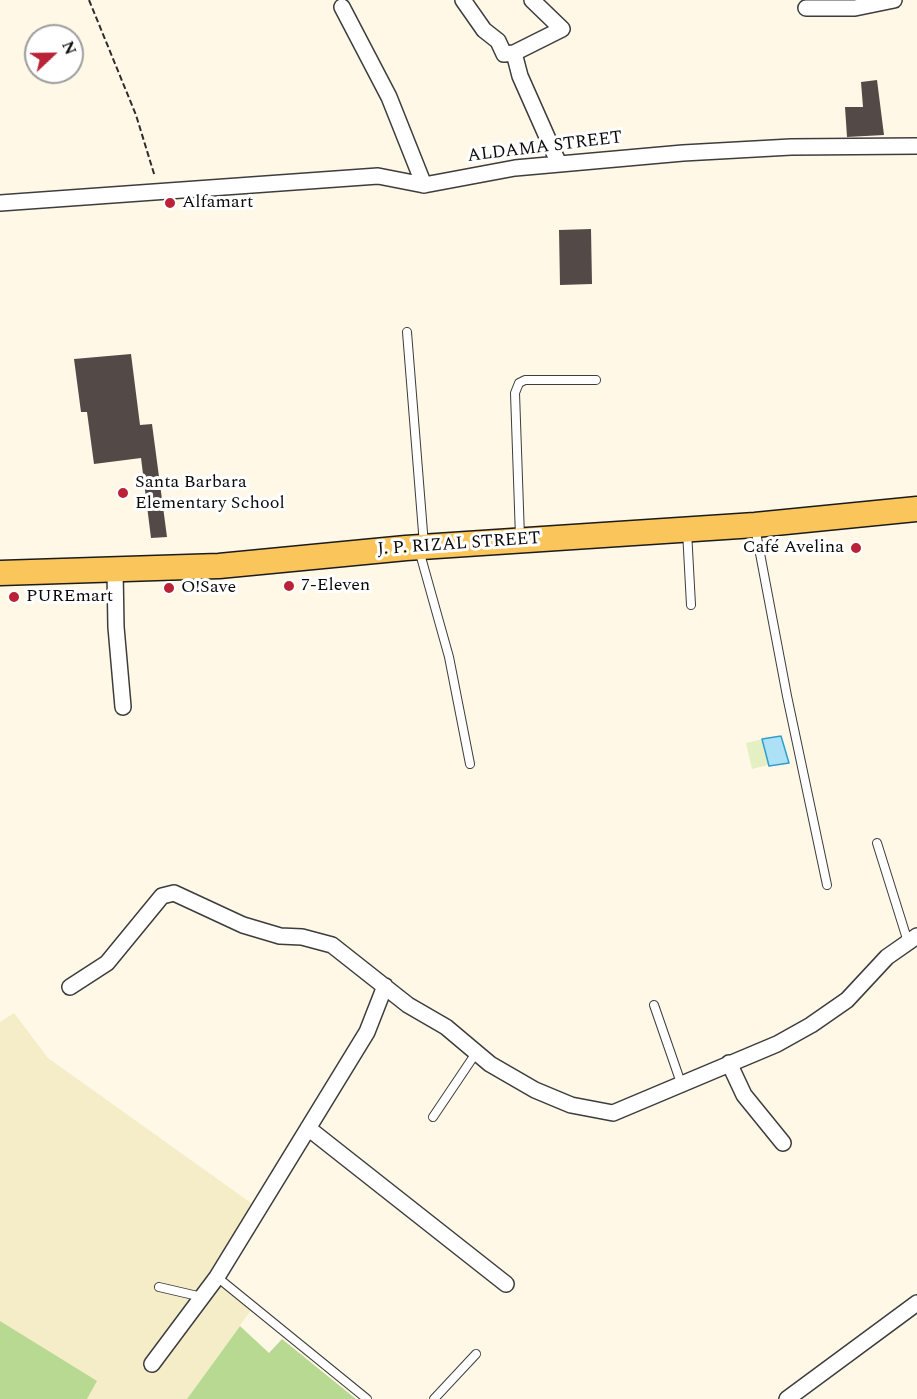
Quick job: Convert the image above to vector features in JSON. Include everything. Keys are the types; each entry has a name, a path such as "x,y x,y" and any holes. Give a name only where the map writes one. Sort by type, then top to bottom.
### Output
{"main road":[{"name":"J. P. RIZAL STREET","path":"0,573 219,566 422,547 755,525 917,509"}],"street":[{"path":"464,0 484,30 498,41 504,54 514,53 562,29 532,0"},
{"path":"806,8 855,8 894,0"},
{"path":"342,7 389,97 424,185"},
{"path":"514,53 520,76 559,164"},
{"name":"ALDAMA STREET","path":"0,203 378,176 424,185 515,168 559,164 791,147 917,146"},
{"path":"115,571 116,627 123,707"},
{"path":"70,987 107,963 162,896 174,893 243,926 280,936 302,937 332,945 408,1005 446,1027 490,1064 535,1090 571,1105 613,1113 777,1044 811,1025 847,1000 887,957 912,939"},
{"path":"152,1364 217,1277 367,1032 385,986"},
{"path":"729,1063 744,1095 783,1143"},
{"path":"308,1128 506,1284"},
{"path":"787,1399 917,1303"}],"lane":[{"path":"406,332 422,547 470,765"},
{"path":"520,542 515,393 519,382 525,380 596,380"},
{"path":"755,525 787,696 827,885"},
{"path":"687,530 691,605"},
{"path":"877,843 912,939"},
{"path":"654,1005 681,1083"},
{"path":"433,1118 476,1053"},
{"path":"217,1277 367,1399"},
{"path":"159,1287 202,1297"},
{"path":"434,1399 476,1354"}],"path":[{"path":"89,0 136,115 155,172 155,191"}],"shaded area":[{"path":"14,1013 48,1058 258,1208 209,1276 254,1306 187,1399 87,1399 96,1382 0,1321 0,1022"}],"green space":[{"path":"763,739 768,765 752,769 746,743"},
{"path":"0,1321 97,1381 87,1399 0,1399"},
{"path":"240,1326 269,1353 282,1339 356,1399 187,1399"}],"water":[{"path":"781,736 789,763 769,766 762,739"}],"building":[{"path":"877,80 884,135 847,137 845,107 863,107 861,82"},
{"path":"591,229 592,284 560,285 559,230"},
{"path":"131,354 140,425 152,424 167,537 151,538 141,458 94,464 87,412 81,412 74,359"}],"place":[{"name":"Alfamart","path":"170,203"},
{"name":"Santa Barbara Elementary School","path":"123,493"},
{"name":"Café Avelina","path":"856,548"},
{"name":"7-Eleven","path":"289,586"},
{"name":"O!Save","path":"169,588"},
{"name":"PUREmart","path":"14,597"}]}
